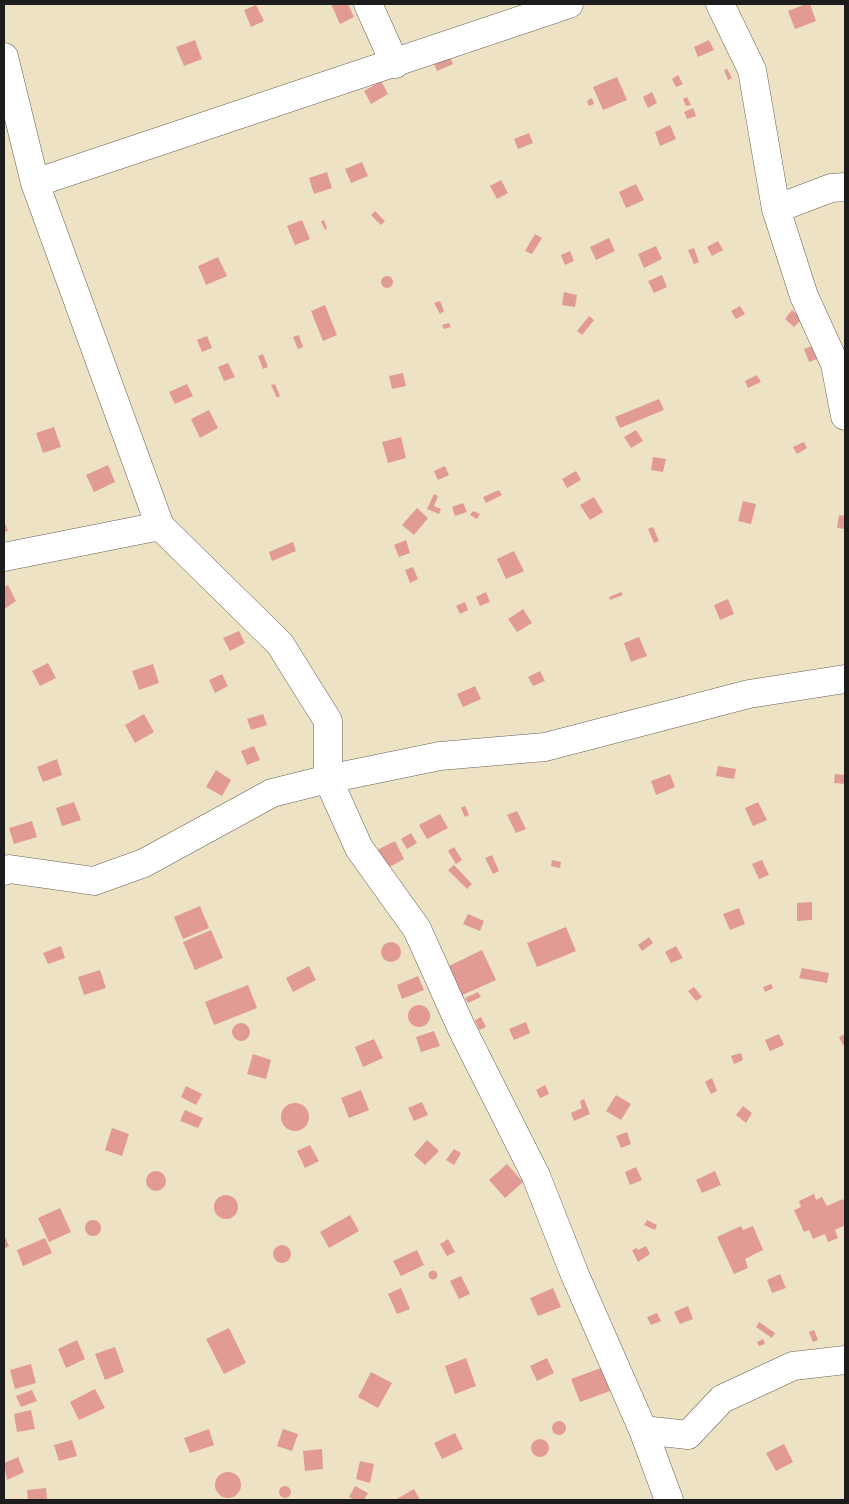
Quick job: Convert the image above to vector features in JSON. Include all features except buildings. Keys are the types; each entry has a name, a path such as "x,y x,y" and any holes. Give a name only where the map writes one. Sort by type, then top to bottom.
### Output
{"street":[{"path":"368,4 395,64"},
{"path":"35,183 395,64 569,4"},
{"path":"720,4 752,70 776,209 804,296 835,364 845,416"},
{"path":"4,57 35,183 160,526 280,644 328,721 328,778 359,848 417,929 462,1029 536,1176 575,1275 642,1430 669,1500"},
{"path":"776,209 831,188 845,187"},
{"path":"4,557 160,526"},
{"path":"4,871 9,869 94,881 144,862 272,793 328,778 440,756 544,748 749,694 845,679"},
{"path":"642,1430 688,1435 722,1398 793,1366 845,1360"}]}
